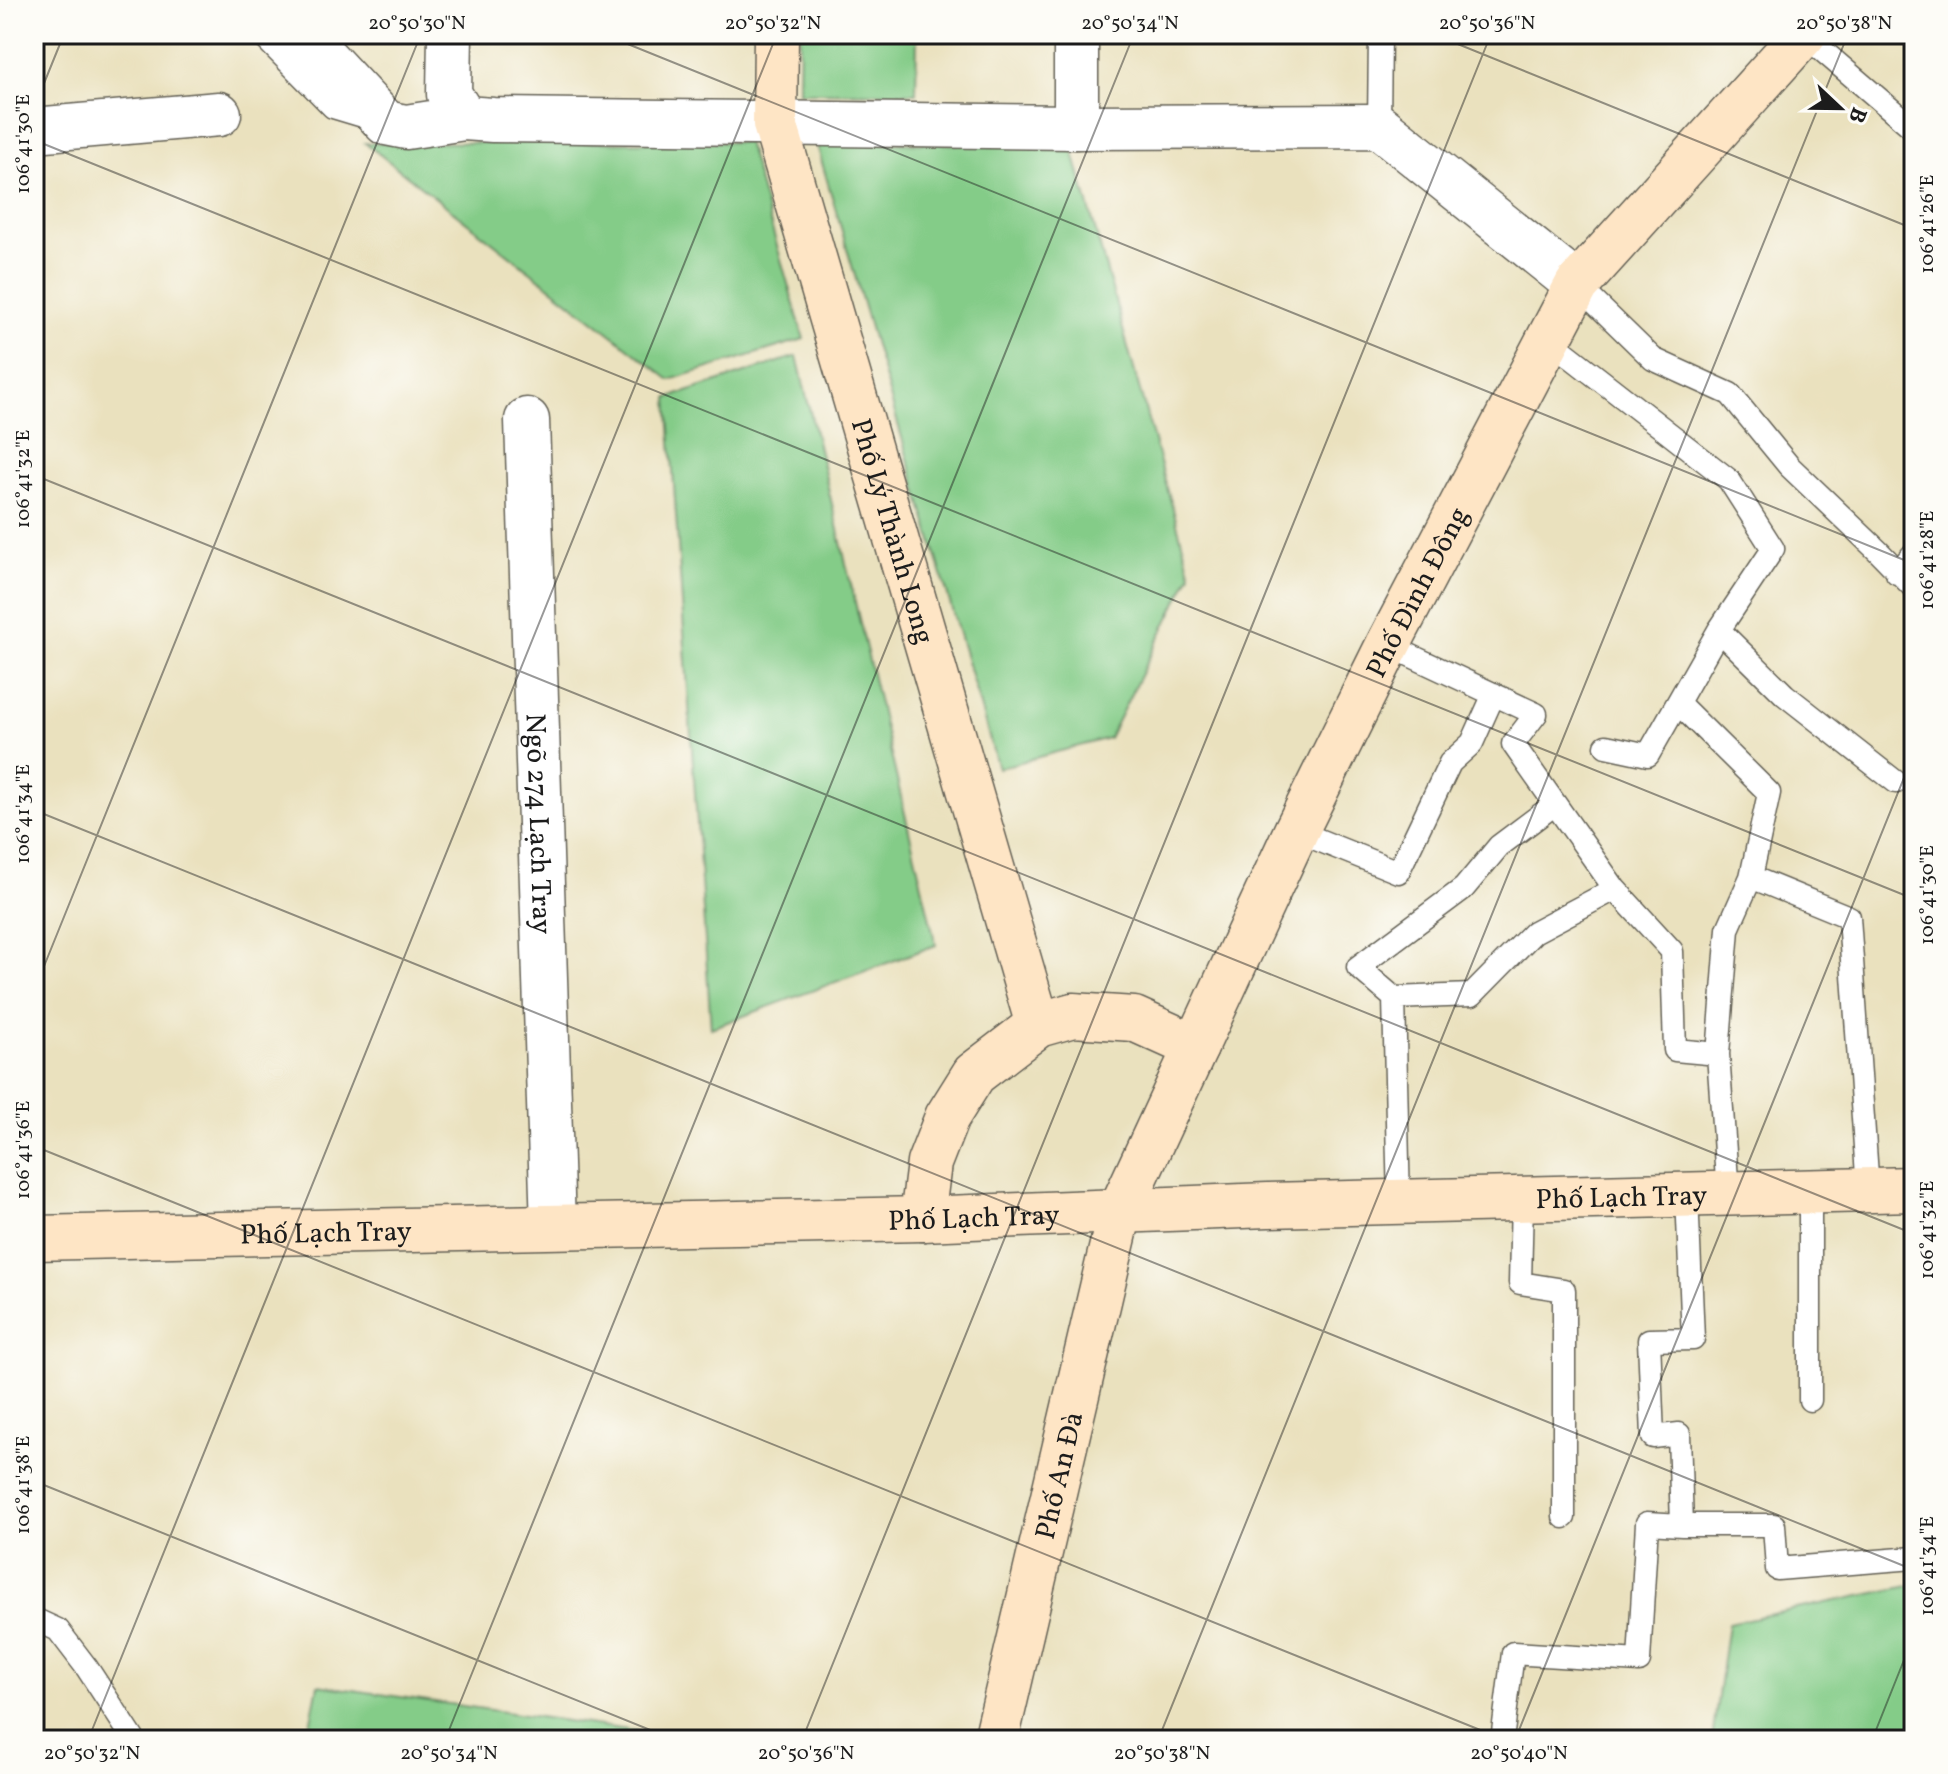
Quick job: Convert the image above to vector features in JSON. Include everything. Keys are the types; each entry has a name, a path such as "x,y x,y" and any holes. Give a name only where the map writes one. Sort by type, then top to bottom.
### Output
{"street":[{"path":"303,34 386,123 406,127 464,118 1076,127 1379,126 1577,285"},
{"path":"450,34 449,94 464,118"},
{"name":"Phố Lý Thành Long","path":"776,34 775,124 1038,1025"},
{"path":"1076,34 1076,127"},
{"name":"Phố Đình Đông","path":"1120,1211 1296,831 1388,645 1577,285 1803,34"},
{"path":"34,130 219,114"},
{"name":"Ngõ 274 Lạch Tray","path":"527,420 553,1226"},
{"path":"922,1219 929,1163 947,1117 974,1074 1038,1025 1073,1015 1134,1019 1196,1047"},
{"name":"Phố Lạch Tray","path":"34,1238 922,1219 1914,1189"},
{"name":"Phố An Đà","path":"996,1740 1120,1211"}],"lane":[{"path":"261,34 333,107 386,123"},
{"path":"1379,126 1380,34"},
{"path":"1803,34 1914,129"},
{"path":"1577,285 1653,359 1730,394 1789,466 1906,581"},
{"path":"1549,340 1729,480 1773,549 1719,630 1648,755 1606,746"},
{"path":"1906,581 1914,553"},
{"path":"1719,630 1785,695 1896,782"},
{"path":"1388,645 1536,714 1513,744 1615,889 1672,951 1675,1050 1718,1054"},
{"path":"1296,831 1398,872 1450,763 1472,743 1494,694"},
{"path":"1678,703 1769,793 1751,877 1728,929 1708,1195 1693,1339 1649,1340 1653,1437 1679,1434 1682,1525"},
{"path":"1555,804 1499,846 1464,888 1358,967 1394,998 1472,995 1534,932 1615,889"},
{"path":"1751,877 1849,917 1868,1190"},
{"path":"1394,998 1399,1203"},
{"path":"1810,1192 1810,1400"},
{"path":"1522,1200 1520,1283 1564,1290 1564,1517"},
{"path":"1502,1740 1513,1653 1639,1661 1647,1523 1774,1525 1777,1569 1914,1558"},
{"path":"34,1619 58,1630 134,1740"}],"green space":[{"path":"800,34 917,34 916,93 799,92"},
{"path":"747,142 804,339 670,380 365,143"},
{"path":"816,142 1072,146 1191,574 1109,738 998,768"},
{"path":"797,356 936,945 711,1028 668,398"},
{"path":"1914,1585 1914,1740 1712,1740 1728,1623"},
{"path":"318,1685 697,1740 307,1740"}]}
